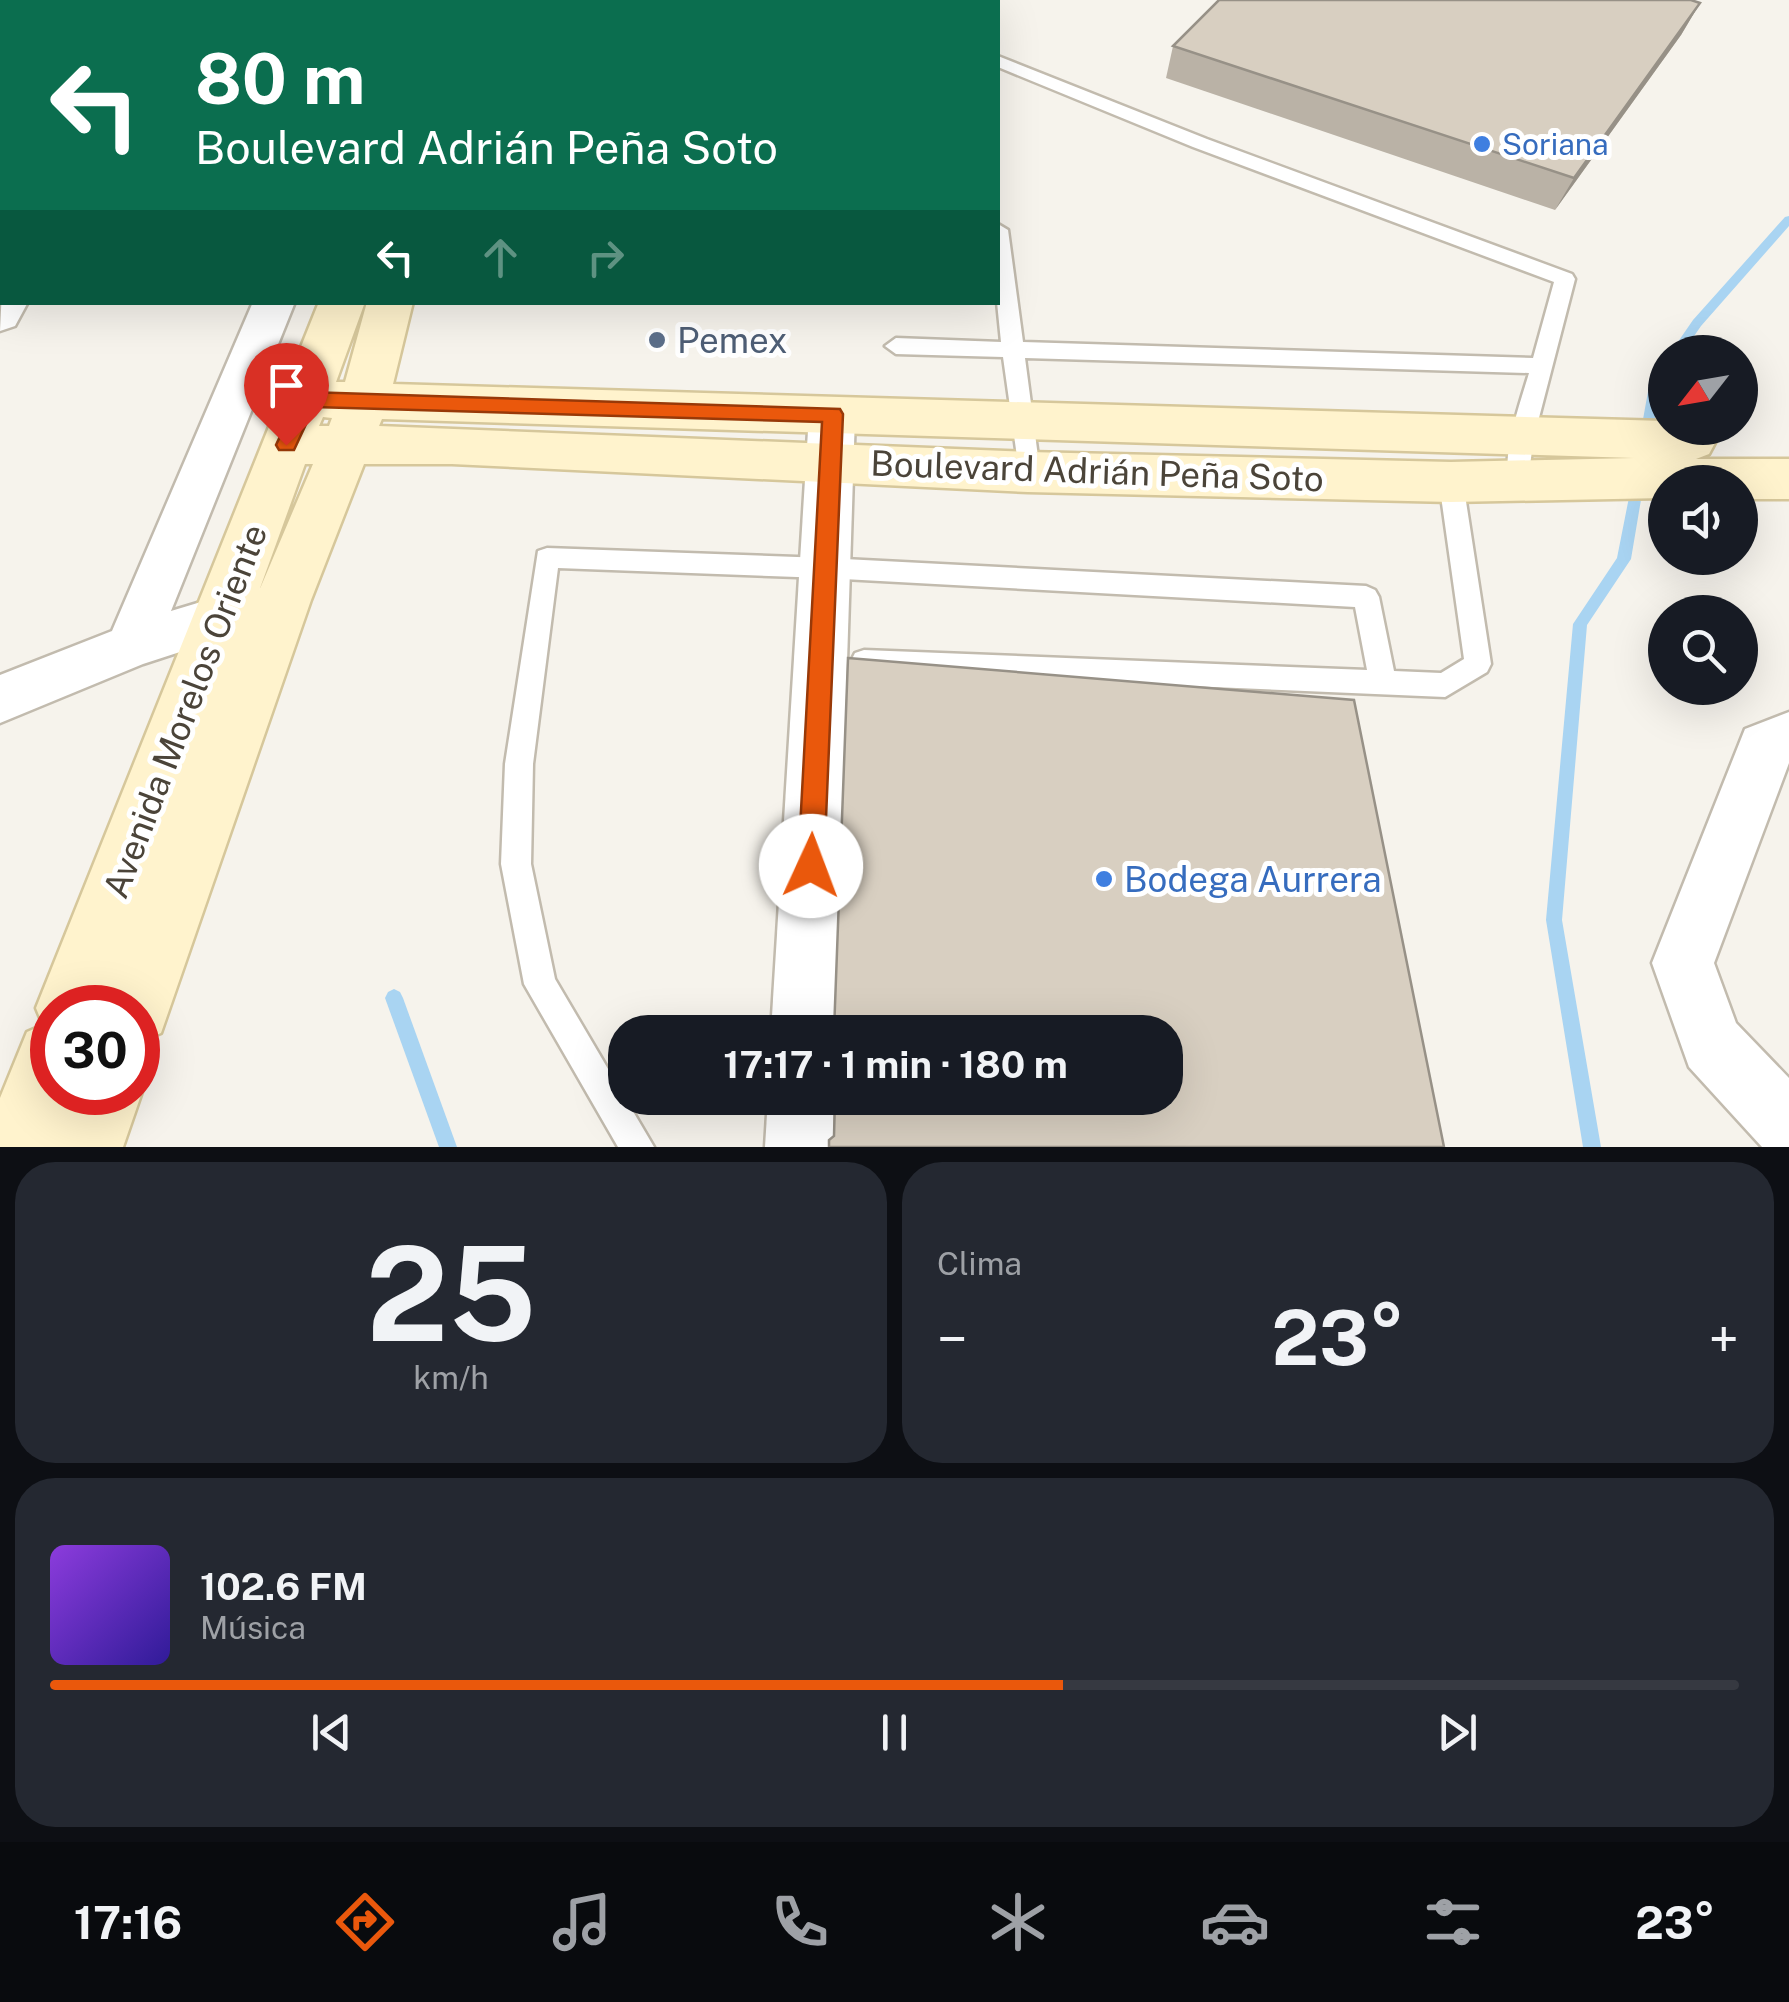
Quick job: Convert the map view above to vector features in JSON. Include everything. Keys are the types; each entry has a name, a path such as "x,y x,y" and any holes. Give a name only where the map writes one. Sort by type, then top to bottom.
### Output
{"main road":[{"name":"Avenida Morelos Oriente","path":"81,985 297,422 362,311"},
{"name":"Avenida Morelos Oriente","path":"144,985 283,600 356,422 362,311"},
{"name":"Boulevard Adrián Peña Soto","path":"297,422 356,422 452,444 830,438 1019,421 1547,458 1696,479 1789,479"},
{"name":"Boulevard Adrián Peña Soto","path":"830,438 1028,472 1451,482 1547,458 1659,441 1789,444"},
{"path":"18,1147 30,1115"},
{"path":"86,1147 98,1115"}],"street":[{"path":"131,646 273,305"},
{"path":"804,1015 830,438"},
{"path":"0,699 131,646 222,615 283,600"},
{"path":"1789,737 1765,747 1683,963 1712,1044 1789,1127"},
{"path":"799,1147 800,1115"}],"lane":[{"path":"1000,62 1217,150 1565,279 1540,366 1547,458"},
{"path":"1000,248 1028,472"},
{"path":"896,346 1540,366"},
{"path":"819,659 1446,685 1478,664 1451,482"},
{"path":"637,1147 540,984 516,864 519,764 547,558 1366,596 1383,684"}],"building":[{"name":"Soriana","path":"1219,0 1700,3 1574,178 1173,46"},
{"name":"Bodega Aurrera","path":"848,658 1354,700 1444,1147 829,1147 834,1136 835,1115 1183,1115 1183,1015 835,1015"}],"waterway":[{"path":"1689,335 1789,219"},
{"path":"1646,436 1648,425"},
{"path":"1592,1147 1554,920 1580,624 1624,559 1638,482"},
{"path":"394,998 448,1147"}],"place":[{"name":"Soriana","path":"1482,144"},
{"name":"Pemex","path":"657,340"},
{"name":"Bodega Aurrera","path":"1104,879"}],"route":[{"path":"286,445 307,399 832,414 811,866"}]}
